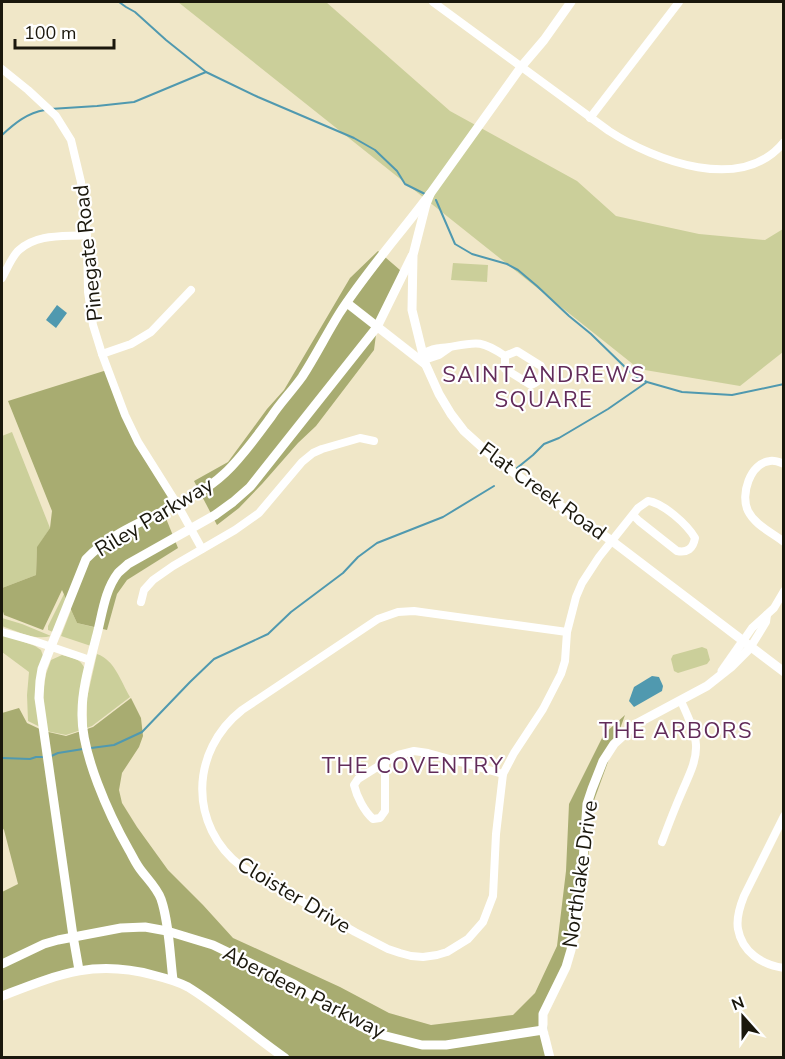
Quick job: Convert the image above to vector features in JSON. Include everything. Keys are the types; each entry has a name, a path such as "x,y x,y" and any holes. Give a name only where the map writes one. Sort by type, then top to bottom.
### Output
{"street":[{"path":"433,2 445,5 521,67 590,118 643,151 680,163 715,170 742,168 755,163 773,153 783,142"},
{"name":"Flat Creek Road","path":"571,2 521,67 430,194 413,255 412,310 424,360 451,414 476,443 540,492 612,541 783,672"},
{"path":"590,118 680,2"},
{"name":"Pinegate Road","path":"2,69 56,116 71,140 81,182 87,235 88,292 93,324 102,354 125,415 137,439 202,549"},
{"name":"Riley Parkway","path":"79,970 39,698 40,681 51,647 86,559 94,550 120,533 189,498 218,479 237,460 262,431 300,379 328,332 379,258 430,194"},
{"path":"2,278 18,251 33,242 51,236 87,235"},
{"name":"Riley Parkway","path":"173,980 161,900 138,866 107,808 83,734 83,696 104,605 118,574 128,564 226,508 250,487 376,327 413,255"},
{"path":"102,354 143,338 191,290"},
{"path":"347,303 376,327 424,360 438,348 449,348 465,343 489,346 505,356"},
{"path":"517,351 540,366 543,369 539,381 531,386 505,369 505,356 517,351"},
{"path":"141,602 144,590 153,580 259,513 302,462 313,453 360,438 374,441"},
{"path":"783,464 771,460 759,466 750,477 744,502 755,520 783,542"},
{"path":"648,501 656,502 684,524 694,538 694,544 684,552 676,551 633,515 648,501"},
{"name":"Cloister Drive","path":"567,632 427,612 398,612 366,626 234,716 224,726 211,746 202,788 207,821 216,838 233,860 255,875 355,932 394,951 423,957 447,952 459,946 483,922 493,896 496,834 503,774 561,675 565,661 567,632 582,583 599,557 633,515"},
{"name":"Northlake Drive","path":"550,1058 543,1030 543,1014 566,967 575,933 581,889 587,804 599,770 608,752 626,732 644,719 707,686 719,675 730,658 747,644 752,628 768,615 780,600 783,591"},
{"path":"2,632 90,660"},
{"path":"662,842 695,758 694,733 681,701"},
{"path":"386,762 385,811 376,820 369,815 354,785 358,779 386,762 404,752 419,751 503,774"},
{"path":"783,816 739,908 738,929 747,949 762,962 783,968"},
{"name":"Aberdeen Parkway","path":"2,964 44,945 73,936 121,928 145,927 213,945 294,984 360,1026 382,1035 422,1045 446,1046 543,1030"},
{"path":"2,996 50,977 79,970 110,967 140,971 186,986 285,1058"}],"green space":[{"path":"178,2 326,2 450,111 577,181 616,216 699,234 765,240 783,229 783,352 740,386 639,369"},
{"path":"378,251 400,270 396,288 377,327 374,350 316,426 239,508 217,525 194,481 228,462 284,390 350,278"},
{"path":"453,263 488,265 487,282 451,280"},
{"path":"107,370 134,433 177,504 163,511 178,548 127,580 117,594 107,630 77,623 62,590 43,630 4,615 2,608 2,588 36,575 37,547 50,528 52,511 8,401"},
{"path":"12,432 50,528 37,548 36,575 2,588 2,436"},
{"path":"68,586 66,606 53,632 48,630 48,626"},
{"path":"71,610 77,623 97,628 91,646 61,636"},
{"path":"2,618 51,636 38,637 20,633 2,626"},
{"path":"2,634 41,650 44,659 42,728 28,721 29,672 2,652"},
{"path":"702,647 707,649 710,660 707,664 678,673 674,671 671,659 673,655"},
{"path":"97,654 113,666 130,697 87,728 87,698"},
{"path":"62,655 80,662 86,673 81,730 66,735 46,731 43,693 51,660"},
{"path":"131,698 141,718 143,736 139,747 122,773 119,790 122,803 168,870 233,938 340,987 389,1013 431,1025 513,1015 535,993 557,946 566,871 569,804 604,734 625,715 592,806 586,889 576,948 545,1008 551,1057 286,1057 173,980 140,971 79,970 2,997 2,892 18,884 2,827 2,713 19,708 27,723 44,731 66,736 93,727"}],"water":[{"path":"57,305 67,313 56,328 46,320"},
{"path":"652,676 659,677 663,686 662,691 634,707 629,701 634,687"}],"waterway":[{"path":"119,2 135,12 206,72 354,138 375,150 397,171 405,184 425,194"},
{"path":"50,109 134,102 206,72"},
{"path":"2,135 22,119 45,110"},
{"path":"436,200 455,244 472,254 507,264 518,270 638,378 682,392 732,395 784,384"},
{"path":"517,468 544,444 559,438 608,409 647,382"},
{"path":"91,748 114,745 142,732 214,659 268,634 291,612 343,573 358,557 377,543 443,517 494,486"},
{"path":"49,757 58,753 83,749"},
{"path":"2,758 43,757"}],"district":[{"name":"SAINT ANDREWS SQUARE","path":"544,388"},
{"name":"THE ARBORS","path":"676,731"},
{"name":"THE COVENTRY","path":"413,766"}]}
